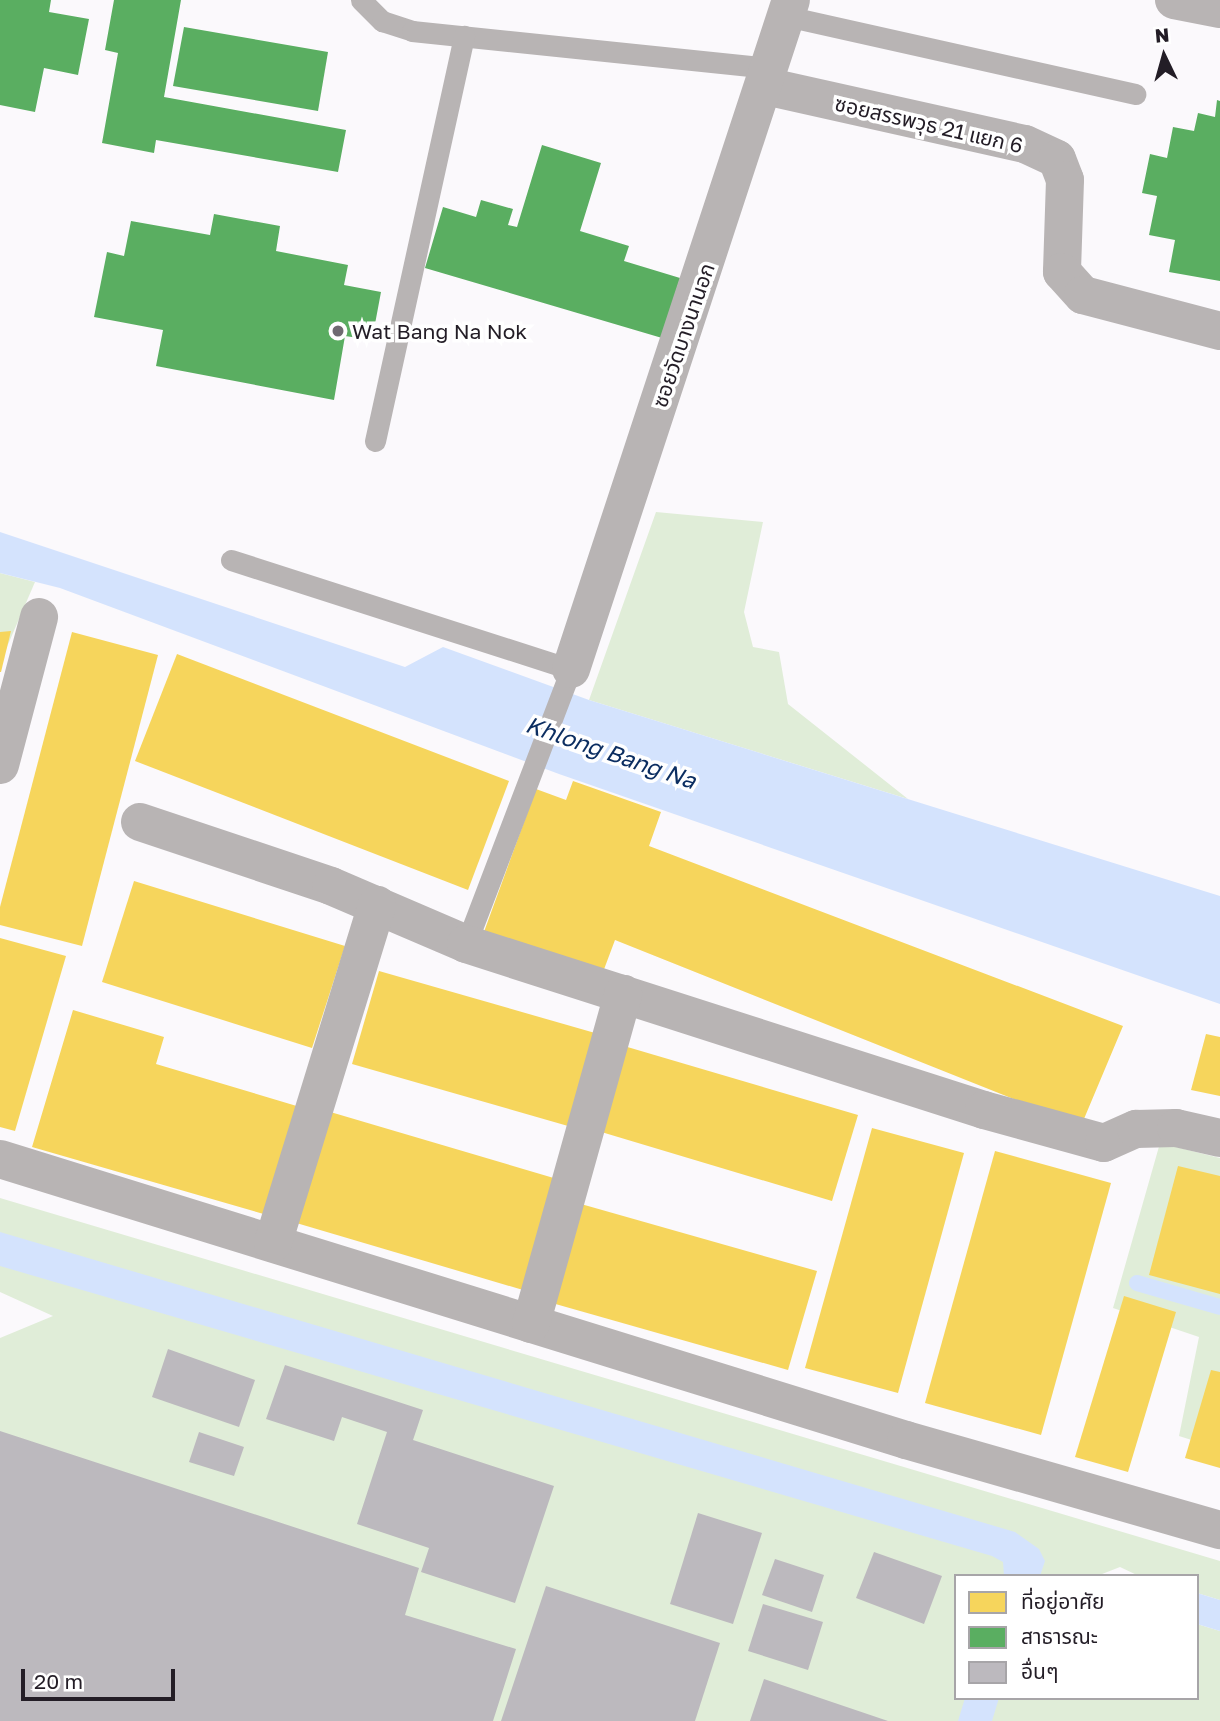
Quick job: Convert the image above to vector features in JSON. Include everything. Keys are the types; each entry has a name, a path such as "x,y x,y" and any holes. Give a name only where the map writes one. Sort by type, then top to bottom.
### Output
{"street":[{"path":"1174,0 1220,9"},
{"name":"ซอยวัดบางนานอก","path":"568,676 789,8"},
{"name":"ซอยสรรพวุธ 21 แยก 6","path":"768,77 1026,144 1057,159 1065,180 1062,272 1083,295 1220,331"},
{"path":"0,765 38,617"},
{"path":"140,822 377,905 466,944 984,1110 1104,1143 1144,1129 1176,1128 1220,1138"},
{"path":"273,1243 377,905"},
{"path":"531,1324 623,994"},
{"path":"0,1159 919,1444 1220,1530"}],"lane":[{"path":"361,0 392,24 768,77"},
{"path":"789,8 1135,94"},
{"path":"374,441 464,36"},
{"path":"231,560 568,676 466,944"}],"green space":[{"path":"656,512 763,522 744,612 753,647 779,652 788,704 908,799 589,700"},
{"path":"0,573 35,582 0,663"},
{"path":"1160,1143 1220,1158 1220,1449 1179,1436 1199,1337 1113,1308"},
{"path":"0,1198 1220,1561 1220,1600 1199,1594 1199,1574 1135,1574 1120,1567 1102,1574 954,1574 954,1700 1199,1700 1199,1625 1220,1631 1220,1721 0,1721 0,1338 53,1316 0,1292"}],"water":[{"name":"Khlong Bang Na","path":"0,532 405,667 443,647 589,700 1220,896 1220,1004 559,774 60,588 0,573"},
{"path":"0,1232 1015,1532 1039,1549 1045,1561 1041,1574 1004,1574 1003,1562 992,1556 0,1266"},
{"path":"1199,1594 1220,1600 1220,1631 1199,1625"},
{"path":"964,1700 998,1700 992,1721 958,1721"}],"building: ที่อยู่อาศัย":[{"path":"11,631 1,672 0,672 0,632"},
{"path":"72,632 158,655 82,946 0,925 0,907"},
{"path":"177,654 509,781 468,890 135,761"},
{"path":"573,781 661,812 649,846 1123,1026 1081,1126 615,940 600,980 481,940 536,789 566,800"},
{"path":"134,881 345,946 312,1048 102,982"},
{"path":"0,938 66,956 15,1131 0,1127"},
{"path":"379,971 602,1035 575,1128 352,1064"},
{"path":"73,1010 164,1037 156,1064 300,1107 267,1215 32,1147"},
{"path":"1206,1034 1220,1037 1220,1096 1191,1090"},
{"path":"624,1046 858,1115 832,1201 598,1131"},
{"path":"327,1111 557,1179 523,1290 293,1222"},
{"path":"872,1128 964,1153 898,1393 805,1368"},
{"path":"995,1151 1111,1183 1041,1435 925,1403"},
{"path":"1178,1166 1220,1176 1220,1294 1149,1275"},
{"path":"581,1204 817,1271 788,1370 552,1303"},
{"path":"1124,1296 1176,1312 1128,1472 1075,1457"},
{"path":"1211,1370 1220,1372 1220,1468 1185,1458"}],"building: สาธารณะ":[{"path":"0,0 51,0 49,12 89,19 78,75 44,68 35,112 0,105"},
{"path":"114,0 181,0 164,97 346,130 338,172 156,140 154,153 102,143 118,53 105,50"},
{"path":"184,27 328,52 318,111 173,86"},
{"path":"1217,100 1220,101 1220,281 1169,272 1175,240 1149,235 1157,196 1142,193 1150,154 1167,158 1173,127 1194,131 1198,113 1215,117"},
{"path":"542,145 601,163 580,231 629,246 624,261 680,278 662,338 425,268 443,207 476,217 481,200 513,209 508,225 517,227"},
{"path":"214,214 280,226 276,251 348,265 344,285 381,292 372,340 345,336 334,400 156,366 163,330 94,317 107,252 124,256 131,221 210,235"}],"building: อื่นๆ":[{"path":"168,1349 255,1380 239,1427 152,1397"},
{"path":"285,1365 423,1410 413,1440 554,1486 515,1603 421,1572 429,1548 357,1524 387,1432 342,1417 334,1441 266,1419"},
{"path":"0,1431 419,1568 405,1615 516,1649 493,1721 0,1721"},
{"path":"199,1432 244,1447 234,1476 189,1462"},
{"path":"698,1513 762,1533 733,1624 670,1604"},
{"path":"874,1552 942,1576 924,1624 856,1598"},
{"path":"775,1559 824,1575 812,1612 762,1595"},
{"path":"546,1586 720,1643 695,1721 501,1721"},
{"path":"763,1604 823,1622 808,1670 748,1651"},
{"path":"764,1679 888,1721 750,1721"}],"waterway":[{"path":"1137,1283 1220,1307"}],"place":[{"name":"Wat Bang Na Nok","path":"338,331"}]}
